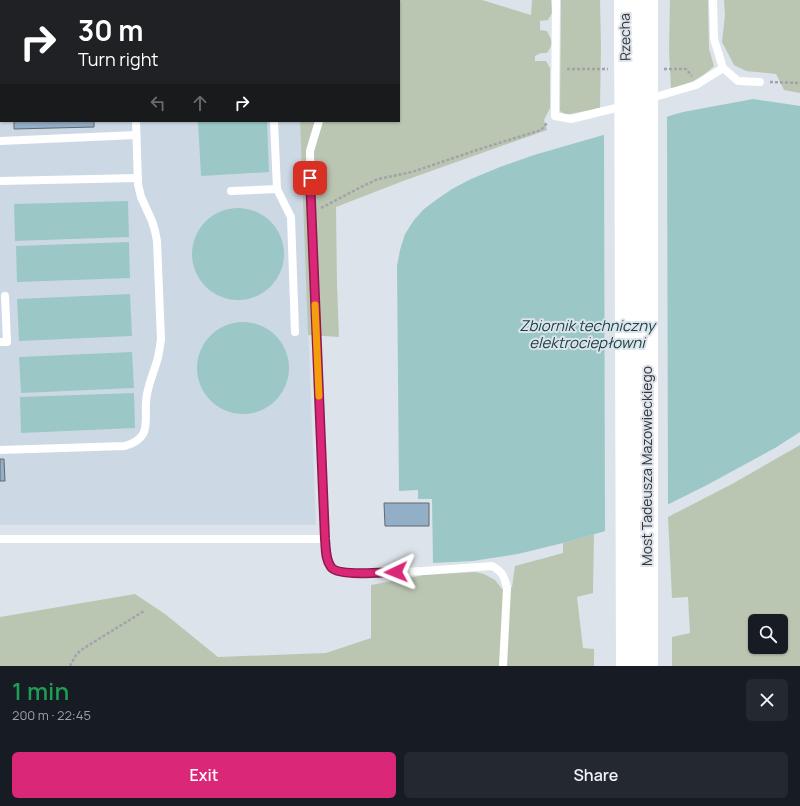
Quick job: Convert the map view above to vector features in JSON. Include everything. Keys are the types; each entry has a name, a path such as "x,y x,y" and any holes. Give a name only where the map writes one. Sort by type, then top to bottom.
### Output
{"main road":[{"name":"Rzecha","path":"625,0 636,71"},
{"name":"Rzecha","path":"636,71 647,0"},
{"name":"Most Tadeusza Mazowieckiego","path":"626,666 636,71"},
{"name":"Most Tadeusza Mazowieckiego","path":"636,71 647,666"}],"lane":[{"path":"556,0 554,116 571,119 637,103 696,85 723,68"},
{"path":"713,0 714,39 723,68 738,81 760,82"},
{"path":"0,450 125,446 138,440 143,433 146,425 146,401 158,355 160,339 157,241 152,221 141,197 138,184 136,122"},
{"path":"274,122 276,190 291,217 295,332"},
{"path":"319,122 310,151 311,213 327,560 331,568 336,571 354,574 492,566 500,571 507,588 504,666"},
{"path":"0,141 136,135"},
{"path":"0,181 138,178"},
{"path":"231,191 276,190"},
{"path":"0,342 7,342 5,296"},
{"path":"0,539 325,539"}],"path":[{"path":"555,69 636,71 686,69"},
{"path":"760,82 800,83"},
{"path":"311,213 378,179 412,172 541,130 554,116"},
{"path":"70,666 76,655 81,650 144,611"}],"shaded area":[{"path":"400,0 482,0 531,15 532,0 551,0 552,13 548,20 540,21 540,30 547,31 551,40 551,47 547,53 541,53 535,56 535,61 546,61 550,68 550,108 544,120 547,130 403,181 336,207 339,337 308,335 300,122 400,122"},
{"path":"561,0 600,0 600,108 565,115 560,111"},
{"path":"670,0 708,0 709,49 714,66 704,75 684,85 671,89 669,50"},
{"path":"724,0 800,0 800,93 784,90 776,74 746,71 734,65 722,42 725,15"},
{"path":"0,122 300,122 316,525 0,525"},
{"path":"800,445 800,666 672,666 672,637 690,633 688,597 672,598 668,517 732,484"},
{"path":"594,534 593,593 577,597 583,648 594,649 594,666 0,666 0,617 135,594 165,614 218,657 326,653 371,638 371,585 424,575 475,572 484,574 495,580 502,589 512,587 515,566 563,553 563,543"}],"water":[{"name":"Zbiornik techniczny elektrociepłowni","path":"753,99 800,106 800,432 775,448 707,485 645,516 609,530 518,554 473,561 433,563 432,499 418,499 418,490 399,491 397,266 405,234 414,220 424,209 452,189 500,167 534,155 683,112"},
{"path":"198,122 267,122 269,172 201,176"},
{"path":"128,201 129,237 15,241 14,204"},
{"path":"238,208 256,211 271,221 281,236 284,254 281,272 271,287 256,297 238,300 220,297 205,287 195,272 192,254 195,236 205,221 220,211"},
{"path":"129,242 130,278 17,282 16,246"},
{"path":"130,294 132,336 19,341 17,299"},
{"path":"243,322 261,325 276,335 286,350 289,368 286,386 276,401 261,411 243,414 225,411 210,401 200,386 197,368 200,350 210,335 225,325"},
{"path":"132,352 134,388 21,393 19,357"},
{"path":"134,393 135,428 21,433 20,397"}],"pier":[{"path":"667,114 668,506 605,533 604,133"}],"building":[{"path":"14,122 94,122 94,127 14,129"},
{"path":"0,459 4,459 5,481 0,481"},
{"path":"384,503 429,503 429,526 385,526"}],"slow traffic":[{"path":"315,305 319,396"}],"route":[{"path":"310,178 327,560 331,568 336,571 354,574 396,572"}]}
